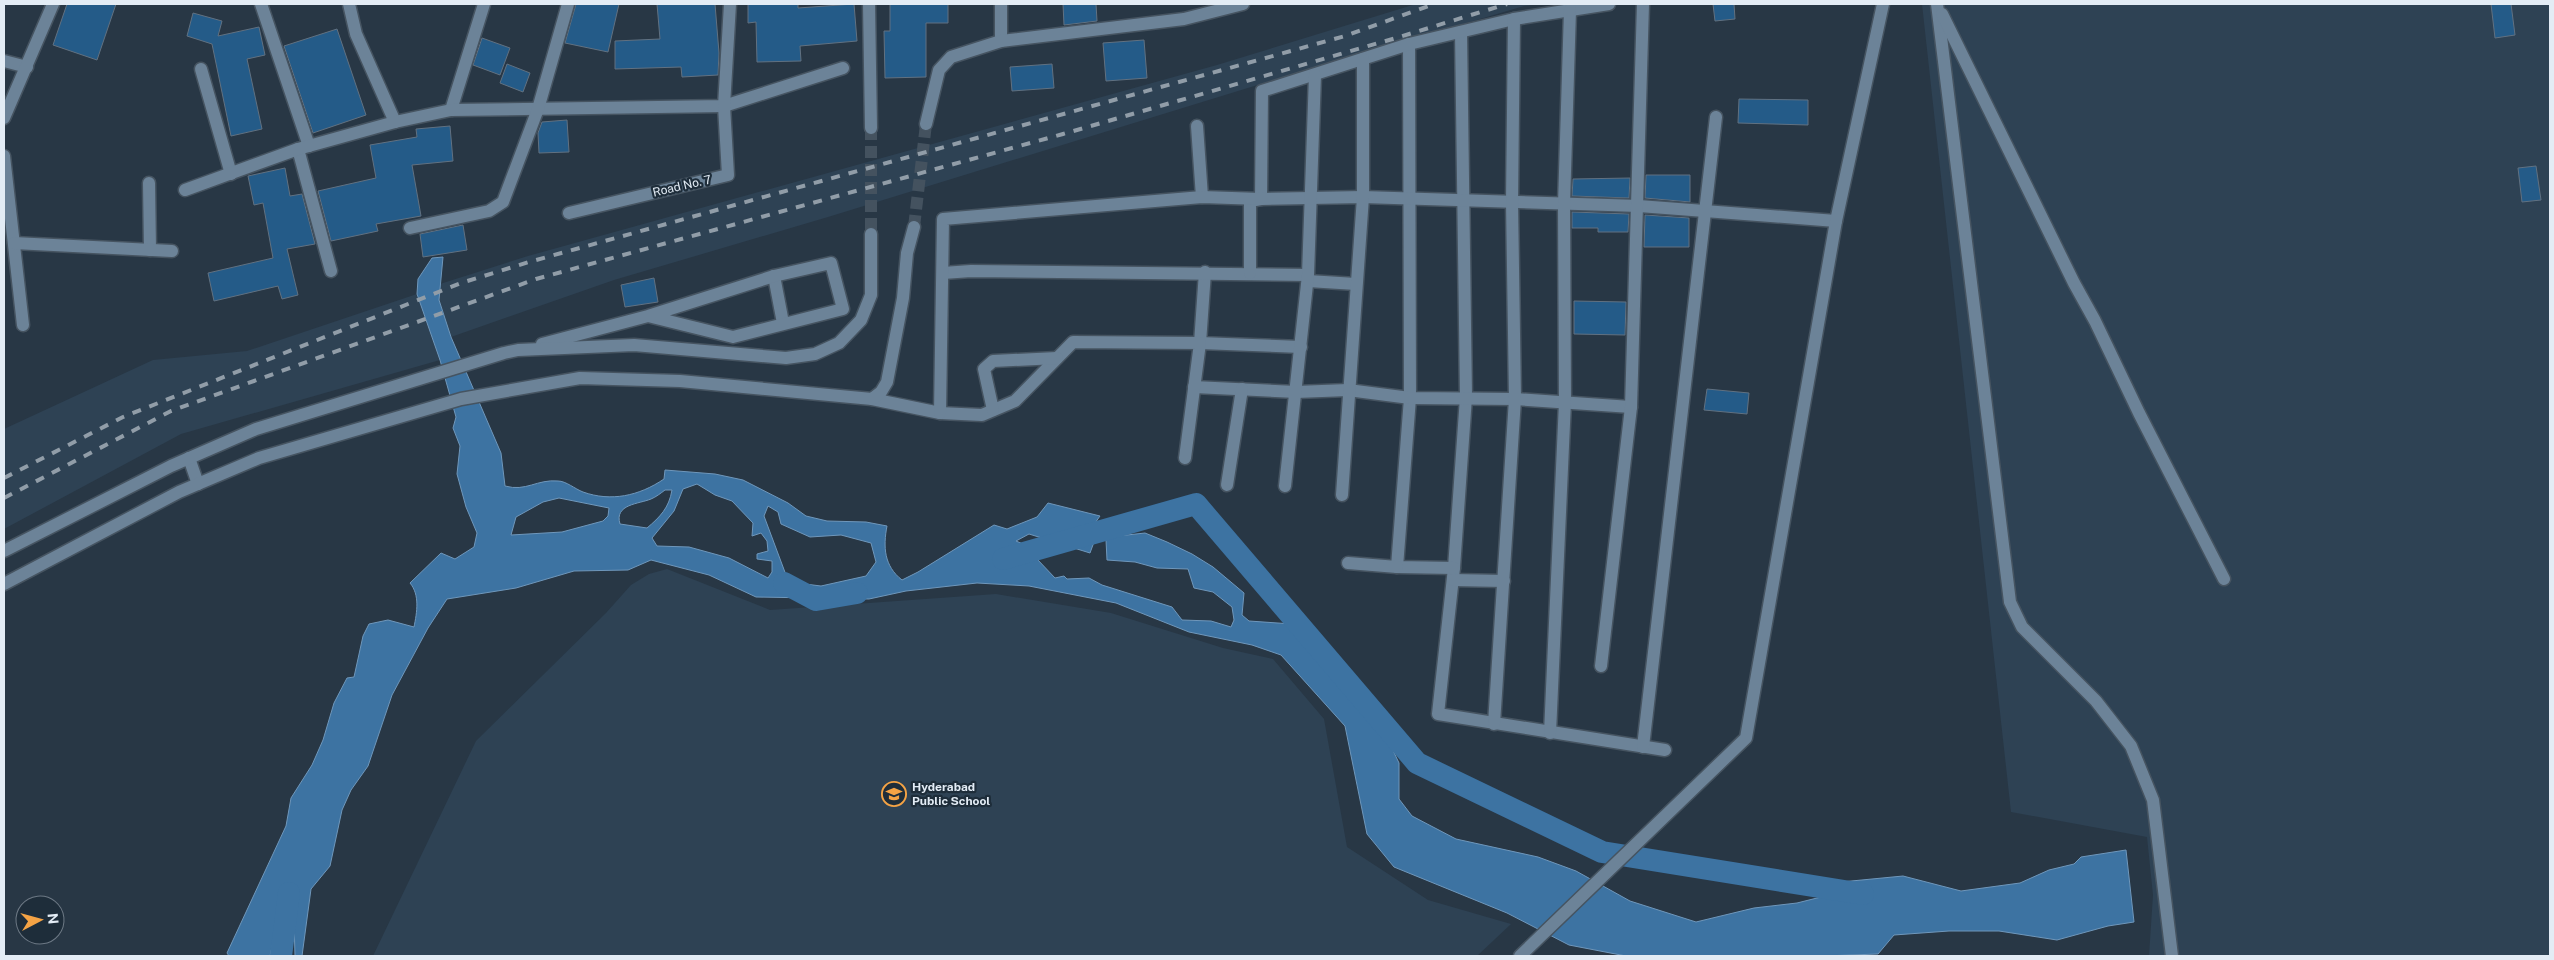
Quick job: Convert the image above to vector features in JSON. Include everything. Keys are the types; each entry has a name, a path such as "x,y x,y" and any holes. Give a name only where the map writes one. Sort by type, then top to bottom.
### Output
{"street":[{"path":"4,118 52,4"},
{"path":"261,4 304,148 331,271"},
{"path":"348,4 356,34 395,122"},
{"path":"451,110 484,4"},
{"path":"410,228 497,208 503,202 538,109 568,4"},
{"path":"724,106 730,4"},
{"path":"869,4 871,128"},
{"path":"1001,4 1001,41"},
{"path":"926,124 939,70 950,57 1001,41 1184,19 1243,4"},
{"path":"1261,199 1262,91 1409,44 1514,19 1609,4"},
{"path":"1600,666 1631,407 1643,4"},
{"path":"1520,956 1746,738 1836,221 1883,4"},
{"path":"1937,4 2074,283 2095,321 2139,413 2224,580"},
{"path":"1937,4 2010,602 2022,627 2096,701 2131,746 2153,800 2172,956"},
{"path":"1550,733 1565,402 1564,204 1570,10"},
{"path":"1494,724 1515,399 1512,202 1514,19"},
{"path":"1461,32 1466,397 1454,574 1438,714 1665,750"},
{"path":"1397,567 1410,398 1409,44"},
{"path":"1342,494 1363,197 1363,59"},
{"path":"4,61 27,67"},
{"path":"185,190 304,148 395,122 451,110 724,106 843,68"},
{"path":"201,69 231,174"},
{"path":"1285,486 1308,278 1315,75"},
{"name":"Road No. 7","path":"570,213 728,175 724,106"},
{"path":"1643,747 1707,212 1716,117"},
{"path":"1197,126 1202,197"},
{"path":"4,156 23,325"},
{"path":"149,183 150,250"},
{"path":"940,413 943,219 1202,197 1261,199 1363,197 1638,206 1836,221"},
{"path":"1250,273 1250,201 1261,199"},
{"path":"872,399 881,392 887,382 903,298 907,253 914,227"},
{"path":"518,350 634,345 786,358 815,354 839,342 861,320 871,295 872,234"},
{"path":"14,243 172,251"},
{"path":"4,551 188,458 256,429 456,366 648,316 774,276 831,263 843,309 783,322 733,337 648,316"},
{"path":"943,273 970,271 1250,273 1356,284"},
{"path":"1185,458 1200,343 1205,272"},
{"path":"774,276 783,322"},
{"path":"4,584 198,484 259,458 462,399 515,388 580,378 680,381 872,399 940,413 982,415 1015,401 1073,342 1200,343 1301,347"},
{"path":"993,410 984,369 993,362 1057,358"},
{"path":"1194,387 1296,392 1348,390 1410,398 1466,397 1631,407"},
{"path":"1227,485 1242,389"},
{"path":"188,458 198,484"},
{"path":"1348,563 1397,567 1504,581"}],"shaded area":[{"path":"1416,4 1542,4 1524,6 1251,87 828,217 614,280 451,337 439,300 440,284 528,256 1217,65"},
{"path":"1922,4 2550,4 2550,956 2149,956 2153,895 2147,837 2011,812"},
{"path":"417,294 440,360 181,434 4,529 4,429 153,360 247,351"},
{"name":"Hyderabad Public School","path":"667,569 770,610 996,594 1111,613 1223,648 1273,659 1324,719 1347,847 1428,900 1511,924 1477,956 373,956 476,741 606,613 631,585 649,574"}],"water":[{"path":"443,257 439,300 451,337 501,453 505,486 525,487 544,482 558,481 593,495 614,497 645,490 664,479 665,470 715,474 743,480 788,503 806,516 827,521 866,522 887,526 886,556 896,575 902,580 994,525 1007,529 1037,517 1048,503 1100,516 1095,523 1102,529 1114,523 1118,536 1145,533 1192,554 1213,567 1244,593 1242,615 1249,621 1292,624 1347,696 1388,740 1399,763 1399,799 1412,816 1456,839 1538,857 1576,871 1630,901 1696,922 1754,908 1797,903 1829,895 1841,882 1903,876 1961,891 2020,883 2049,870 2074,864 2081,857 2126,850 2134,922 2108,926 2057,940 1999,931 1949,931 1894,935 1878,954 1823,956 1626,956 1569,945 1507,913 1394,867 1367,834 1345,726 1281,655 1252,645 1189,632 1116,603 1029,586 977,583 906,591 869,599 756,597 709,575 651,560 628,570 574,571 516,588 447,599 428,628 392,695 368,766 351,790 342,810 330,866 311,889 302,956 295,956 294,920 277,925 270,956 229,956 227,953 286,826 291,798 312,765 323,740 334,703 347,678 354,677 363,636 369,624 388,620 414,627 417,610 416,598 410,583 441,553 455,559 474,547 477,533 466,507 457,474 460,446 453,428 456,417 440,360 417,294 418,279 432,258","holes":["697,484 715,495 732,501 753,523 752,536 761,533 767,541 768,551 757,554 757,559 772,561 772,572 768,578 729,558 689,547 657,546 652,538 674,511 683,489","665,490 672,490 666,507 660,516 647,528 620,524 619,517 624,509 657,496","559,498 609,508 608,516 603,521 562,532 511,535 516,517 543,502","768,506 778,512 781,524 810,537 841,535 871,543 876,562 866,576 821,586 805,584 802,588 793,585 786,575 764,516","1029,534 1090,553 1094,542 1106,540 1107,560 1135,562 1157,568 1188,569 1194,588 1213,592 1232,607 1234,620 1231,627 1211,621 1182,620 1172,607 1102,585 1089,578 1067,579 1064,576 1055,578 1037,559 1030,547 1016,541"]}],"building":[{"path":"67,4 116,4 97,60 53,45"},
{"path":"576,4 619,4 608,52 565,43"},
{"path":"657,4 715,4 719,53 718,75 682,77 681,67 615,69 615,41 660,39"},
{"path":"748,4 798,4 798,8 854,4 857,41 800,46 801,61 757,62 756,22 748,23"},
{"path":"890,4 948,4 948,23 926,23 926,77 885,78 884,31 890,31"},
{"path":"1063,4 1096,4 1097,21 1064,25"},
{"path":"1713,4 1734,4 1735,19 1715,21"},
{"path":"2491,4 2511,4 2515,35 2495,38"},
{"path":"193,13 222,21 218,36 259,27 265,55 247,59 262,129 231,136 212,44 187,36"},
{"path":"337,29 366,115 313,133 284,46"},
{"path":"482,38 510,48 500,75 473,65"},
{"path":"1144,40 1147,78 1106,81 1103,43"},
{"path":"507,64 530,73 523,92 500,83"},
{"path":"1052,64 1054,88 1012,91 1010,67"},
{"path":"1739,99 1808,100 1808,125 1738,123"},
{"path":"567,120 569,152 539,153 538,133 542,122"},
{"path":"450,126 453,161 412,165 421,216 376,224 378,231 331,241 318,191 376,178 370,145 417,137 416,129"},
{"path":"2536,166 2541,200 2522,202 2518,168"},
{"path":"285,168 290,196 302,194 315,244 287,249 298,295 282,299 278,286 214,301 208,273 273,258 263,203 254,205 248,176"},
{"path":"1646,175 1690,175 1690,202 1645,198"},
{"path":"1630,178 1629,198 1572,196 1573,179"},
{"path":"1572,212 1629,214 1628,232 1598,232 1598,228 1572,228"},
{"path":"1645,215 1689,218 1689,247 1644,247"},
{"path":"463,225 467,250 423,257 420,234"},
{"path":"654,278 658,302 625,307 621,285"},
{"path":"1574,301 1626,302 1625,335 1574,334"},
{"path":"1707,389 1749,393 1747,414 1704,410"}],"waterway":[{"path":"1003,559 1196,504 1417,763 1602,852 1863,894"},
{"path":"784,583 816,600 857,593"},
{"path":"281,956 289,893"}],"tunnel":[{"path":"914,227 926,124"},
{"path":"871,128 871,234"}],"railway":[{"path":"4,478 123,417 461,283 529,262 1345,36 1434,4"},
{"path":"4,498 171,411 536,279 1063,134 1507,4"}],"place":[{"name":"Hyderabad Public School","path":"894,794"}]}
